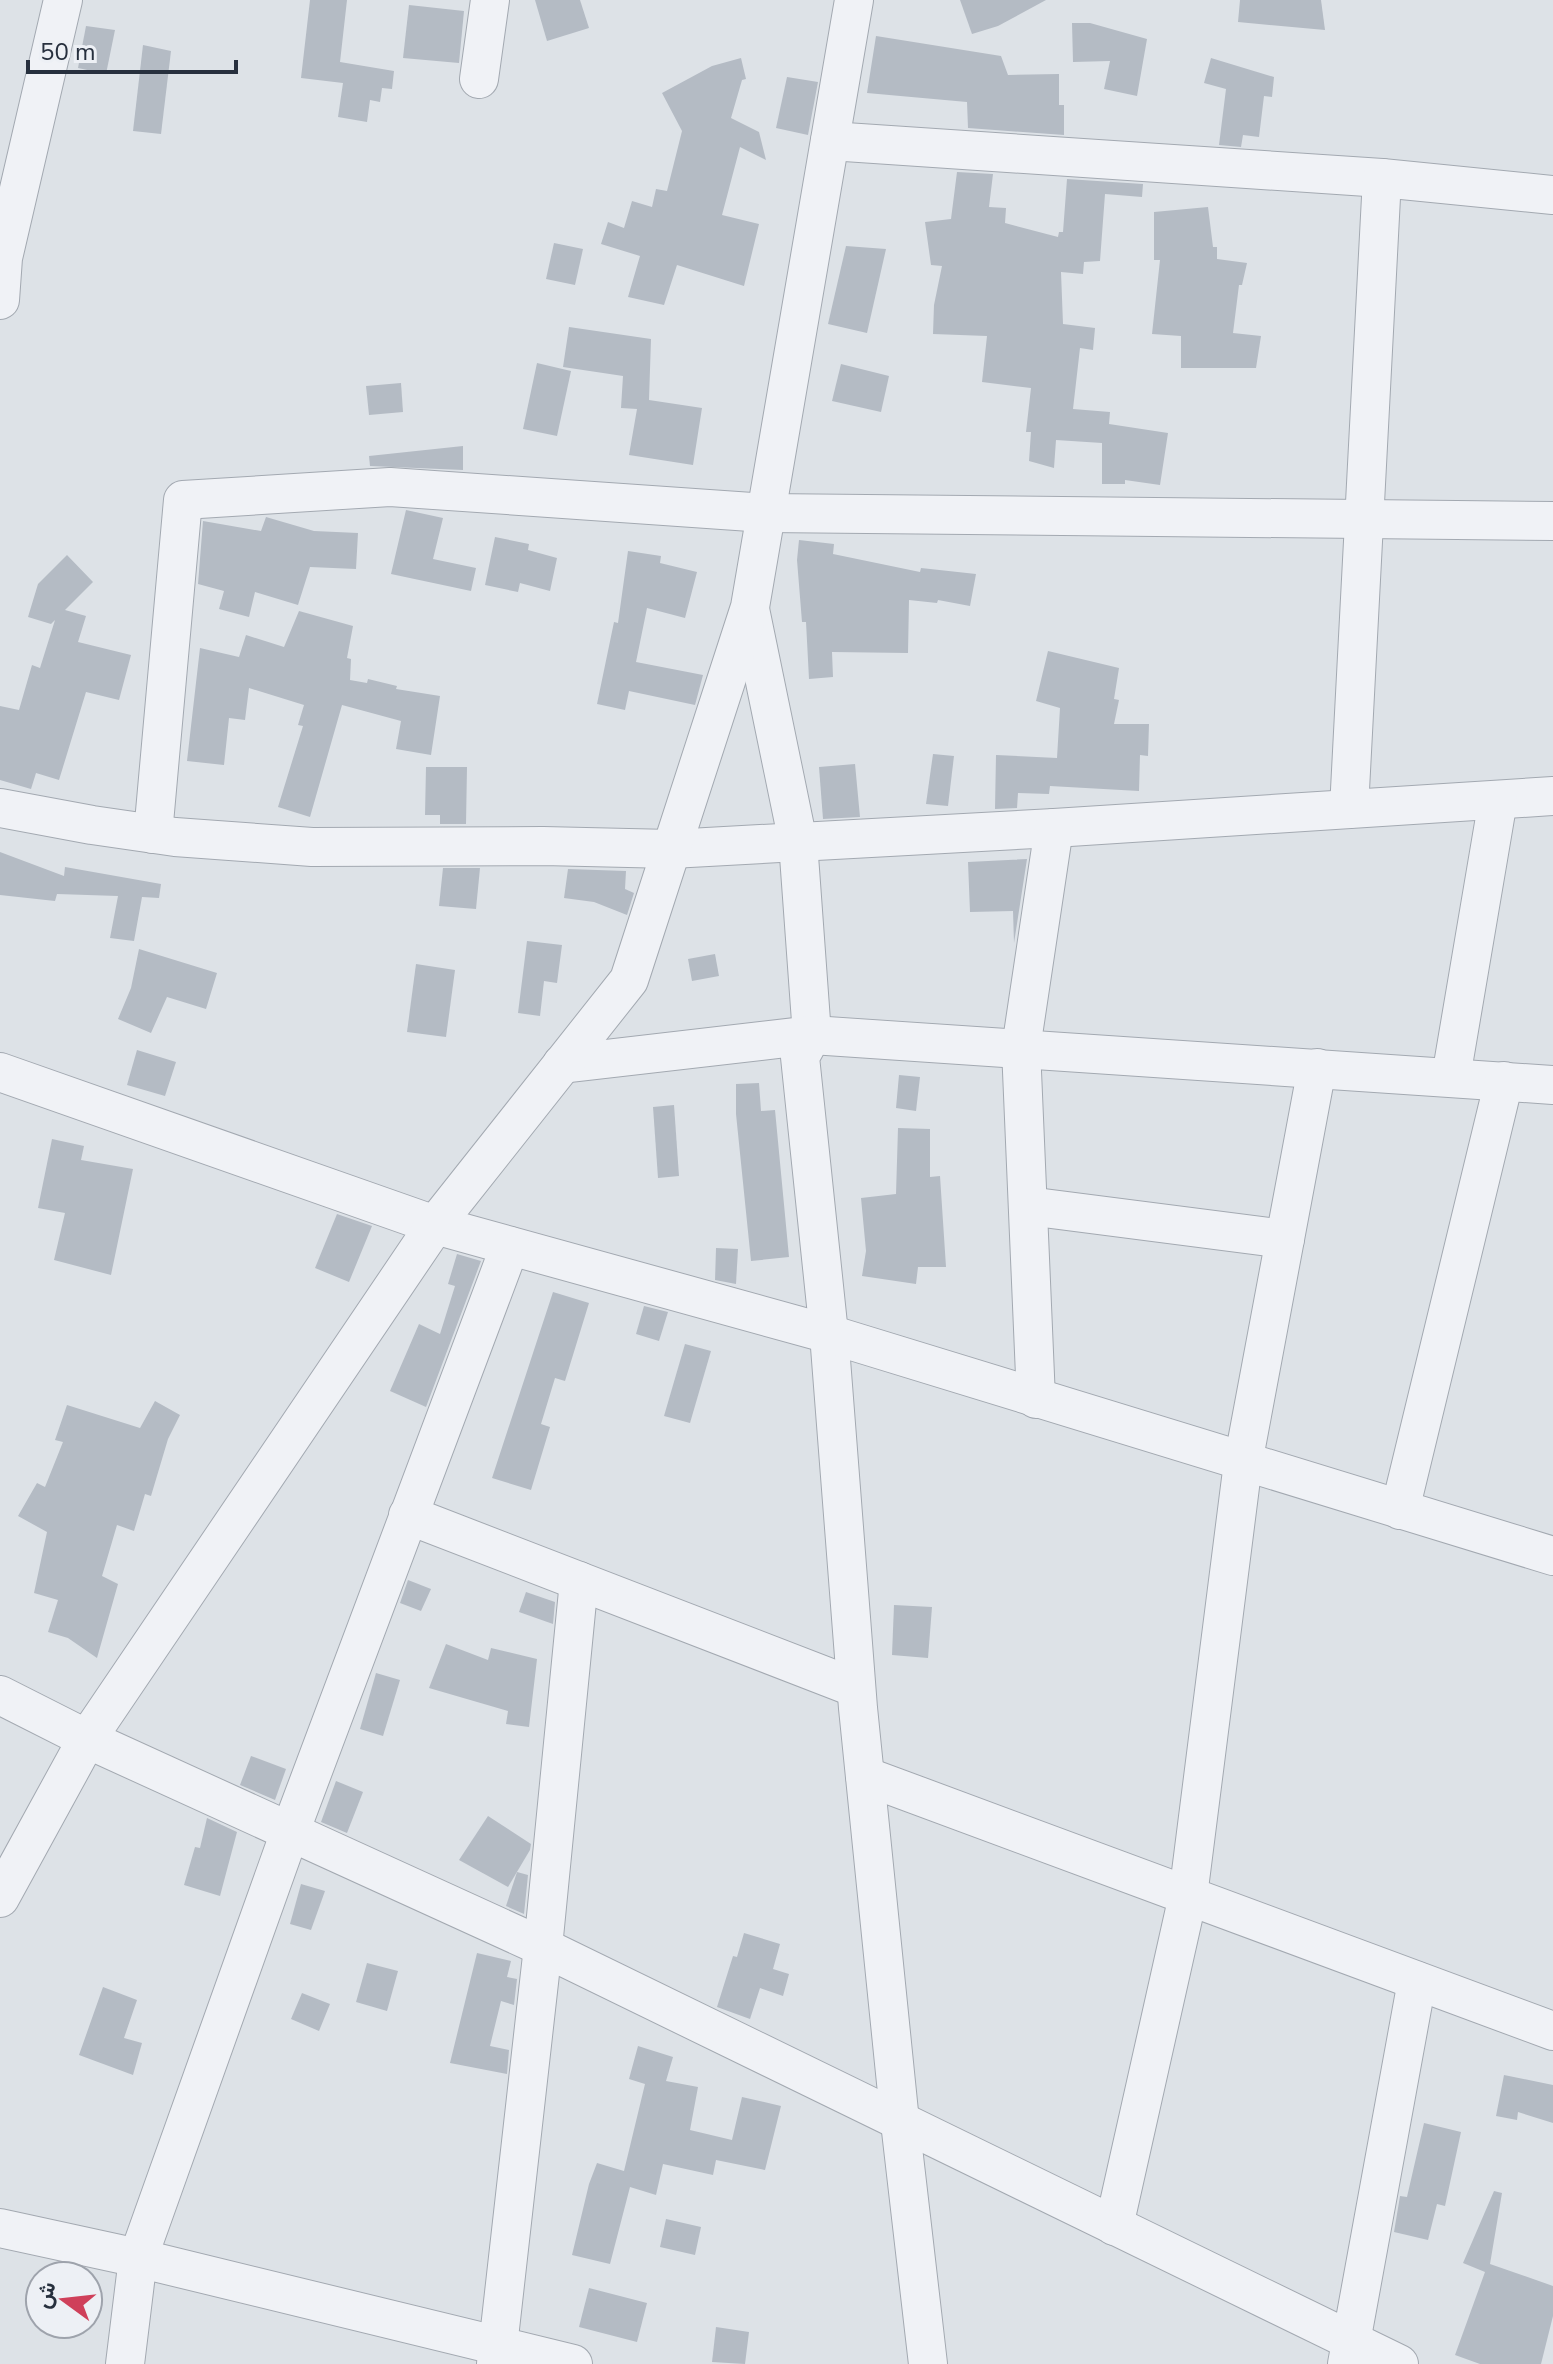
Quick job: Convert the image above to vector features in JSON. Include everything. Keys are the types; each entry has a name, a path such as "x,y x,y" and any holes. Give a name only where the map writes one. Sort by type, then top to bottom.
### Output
{"street":[{"path":"0,300 2,257 63,0"},
{"path":"479,79 490,0"},
{"path":"0,1898 87,1739 435,1225 629,980 750,607 854,0"},
{"path":"830,141 1382,178 1553,195"},
{"path":"1349,809 1382,178"},
{"path":"153,834 183,500 390,487 766,513 1553,521"},
{"path":"750,607 798,842 812,1035 800,1057 829,1334 856,1688 928,2364"},
{"path":"0,808 153,834 312,847 671,849 1553,796"},
{"path":"1451,1077 1498,800"},
{"path":"1036,1399 1021,1048 1054,828"},
{"path":"562,1064 812,1035 1553,1085"},
{"path":"1114,2226 1188,1896 1243,1463 1317,1068"},
{"path":"0,1072 435,1225 829,1334 1553,1556"},
{"path":"1400,1510 1504,1081"},
{"path":"1028,1206 1285,1239"},
{"path":"125,2364 138,2258 290,1832 510,1246"},
{"path":"408,1515 856,1688"},
{"path":"496,2355 543,1947 579,1581"},
{"path":"0,1695 87,1739 543,1947 1114,2226 1349,2352 1399,2364"},
{"path":"865,1776 1553,2031"},
{"path":"1349,2352 1417,1981"},
{"path":"0,2228 138,2258 496,2355 573,2364"}],"building":[{"path":"310,0 347,0 340,62 394,71 392,89 382,88 380,102 370,100 367,122 338,117 343,83 301,78"},
{"path":"535,0 580,0 589,28 547,41"},
{"path":"960,0 1046,0 998,26 972,34"},
{"path":"1240,0 1321,0 1325,30 1238,22"},
{"path":"409,5 464,11 459,63 403,58"},
{"path":"1072,23 1090,23 1147,39 1137,96 1104,89 1110,61 1073,62"},
{"path":"86,26 115,30 106,74 78,68"},
{"path":"876,36 1001,56 1008,75 1059,74 1059,105 1064,105 1064,135 968,128 967,102 867,93"},
{"path":"143,45 171,51 161,134 133,131"},
{"path":"741,58 746,79 742,80 731,118 759,132 766,160 740,147 722,215 759,224 744,286 677,265 664,305 628,297 640,256 601,244 608,222 624,228 632,201 652,207 656,189 667,191 682,131 662,93 712,66"},
{"path":"1211,58 1274,77 1272,97 1264,96 1259,137 1243,135 1241,147 1219,145 1226,89 1204,83"},
{"path":"787,77 818,82 808,135 776,128"},
{"path":"957,172 993,174 989,207 1006,208 1005,223 1058,237 1059,232 1063,232 1067,179 1143,184 1142,197 1105,194 1100,261 1084,262 1083,274 1061,272 1063,324 1095,328 1093,350 1080,348 1073,409 1110,412 1109,424 1168,433 1160,485 1125,480 1125,484 1102,484 1102,443 1056,440 1054,468 1029,461 1031,432 1026,432 1031,388 982,382 987,336 933,334 934,305 942,266 931,265 925,222 951,219"},
{"path":"1208,207 1217,259 1247,263 1242,285 1239,285 1233,333 1261,336 1256,368 1181,368 1181,336 1152,334 1160,260 1154,260 1154,212"},
{"path":"554,243 583,249 575,285 546,279"},
{"path":"846,246 886,249 867,333 828,324"},
{"path":"569,327 651,339 649,400 702,408 693,465 629,455 637,409 621,408 623,376 563,367"},
{"path":"537,363 571,371 557,436 523,429"},
{"path":"841,364 889,376 881,412 832,401"},
{"path":"401,383 403,412 369,415 366,386"},
{"path":"463,446 463,470 370,466 369,456"},
{"path":"406,510 443,518 433,559 476,568 471,591 391,574"},
{"path":"266,517 314,531 358,533 356,569 310,567 298,605 255,592 249,617 219,609 224,591 198,584 203,521 261,531"},
{"path":"495,537 529,544 528,550 557,558 550,591 520,583 518,592 485,585"},
{"path":"799,540 834,544 833,554 920,572 921,568 976,574 970,606 938,600 937,603 909,600 908,653 832,652 833,677 809,679 806,622 802,622 797,560"},
{"path":"628,551 661,556 660,563 697,572 685,618 647,608 636,662 703,675 695,705 629,691 625,710 597,704 614,622 618,623"},
{"path":"67,555 93,582 65,610 86,616 78,642 131,655 119,700 86,692 59,780 36,773 31,789 0,780 0,706 19,710 32,665 40,668 55,620 51,624 28,617 38,584"},
{"path":"299,611 353,626 347,658 351,659 350,680 367,683 368,679 397,686 396,689 440,696 431,755 396,749 401,721 342,705 310,817 278,807 303,726 298,725 304,705 249,688 245,720 229,718 224,765 187,761 200,648 239,657 246,635 284,647"},
{"path":"1048,651 1119,668 1114,699 1119,700 1114,724 1149,724 1148,756 1140,755 1139,791 1050,786 1049,794 1018,793 1017,808 995,809 996,755 1057,758 1060,708 1036,701"},
{"path":"933,754 954,756 948,806 926,804"},
{"path":"855,764 860,817 823,819 819,767"},
{"path":"426,767 467,767 466,824 440,824 440,815 425,815"},
{"path":"0,852 64,876 65,867 161,884 159,898 142,897 134,941 110,938 118,896 57,894 55,901 0,895"},
{"path":"1027,859 1014,943 1013,911 970,912 968,862"},
{"path":"443,868 480,868 476,909 439,906"},
{"path":"568,869 626,871 625,889 634,893 627,915 594,902 564,898"},
{"path":"527,941 562,945 557,983 544,981 540,1016 518,1013"},
{"path":"139,949 217,973 206,1009 167,997 151,1033 118,1019 131,988"},
{"path":"715,954 719,976 692,981 688,959"},
{"path":"416,964 455,970 446,1037 407,1032"},
{"path":"137,1050 176,1062 165,1096 127,1085"},
{"path":"899,1075 920,1077 916,1111 896,1108"},
{"path":"759,1083 761,1111 775,1110 789,1257 751,1261 736,1114 736,1084"},
{"path":"674,1105 679,1176 658,1178 653,1107"},
{"path":"898,1128 930,1129 930,1177 940,1176 946,1267 918,1267 916,1284 862,1276 866,1251 861,1198 896,1194"},
{"path":"52,1139 84,1146 81,1160 133,1169 111,1275 54,1260 65,1213 38,1208"},
{"path":"337,1214 372,1226 349,1282 315,1268"},
{"path":"716,1248 738,1249 736,1284 715,1280"},
{"path":"457,1254 481,1261 426,1407 390,1391 419,1324 440,1334 455,1286 448,1284"},
{"path":"553,1292 589,1303 565,1381 555,1378 541,1424 550,1427 531,1490 492,1478"},
{"path":"644,1306 668,1312 659,1341 636,1334"},
{"path":"685,1344 711,1351 690,1423 664,1416"},
{"path":"155,1401 180,1415 168,1439 151,1496 145,1494 134,1531 117,1525 102,1576 118,1584 97,1658 68,1638 48,1632 58,1600 34,1593 47,1532 18,1516 37,1483 45,1487 63,1442 55,1440 67,1405 140,1428"},
{"path":"408,1580 431,1589 421,1611 400,1603"},
{"path":"526,1592 555,1602 553,1624 519,1612"},
{"path":"894,1605 932,1607 928,1658 892,1655"},
{"path":"446,1644 488,1660 491,1648 537,1659 529,1727 506,1724 508,1711 429,1688"},
{"path":"376,1673 400,1680 383,1736 360,1729"},
{"path":"251,1756 286,1769 275,1800 240,1785"},
{"path":"336,1781 363,1792 347,1833 321,1822"},
{"path":"488,1816 531,1844 508,1887 459,1860"},
{"path":"207,1818 237,1832 220,1896 184,1885 195,1847 200,1848"},
{"path":"517,1872 528,1875 524,1914 506,1906"},
{"path":"301,1884 325,1891 311,1930 290,1924"},
{"path":"744,1933 780,1944 773,1969 789,1974 783,1996 760,1988 750,2019 717,2007 733,1956 737,1957"},
{"path":"477,1953 511,1961 507,1977 517,1979 514,2005 501,2001 490,2046 509,2050 507,2074 450,2063"},
{"path":"367,1963 398,1971 387,2011 356,2002"},
{"path":"103,1987 137,2000 124,2038 142,2043 133,2075 79,2055"},
{"path":"302,1993 330,2004 319,2031 291,2019"},
{"path":"638,2046 673,2057 666,2081 698,2087 690,2130 732,2140 742,2097 781,2106 765,2170 716,2160 713,2175 663,2164 656,2195 630,2187 610,2264 572,2255 597,2163 624,2171 645,2084 629,2079"},
{"path":"1504,2075 1553,2085 1553,2123 1518,2112 1517,2120 1496,2116"},
{"path":"1424,2123 1461,2132 1445,2206 1437,2204 1428,2240 1394,2232 1400,2196 1407,2197"},
{"path":"1494,2191 1502,2193 1490,2264 1553,2286 1553,2316 1541,2364 1480,2364 1455,2355 1485,2272 1463,2263"},
{"path":"666,2219 701,2227 695,2255 660,2247"},
{"path":"589,2288 647,2303 637,2342 579,2327"},
{"path":"716,2327 749,2332 745,2364 712,2362"}]}
